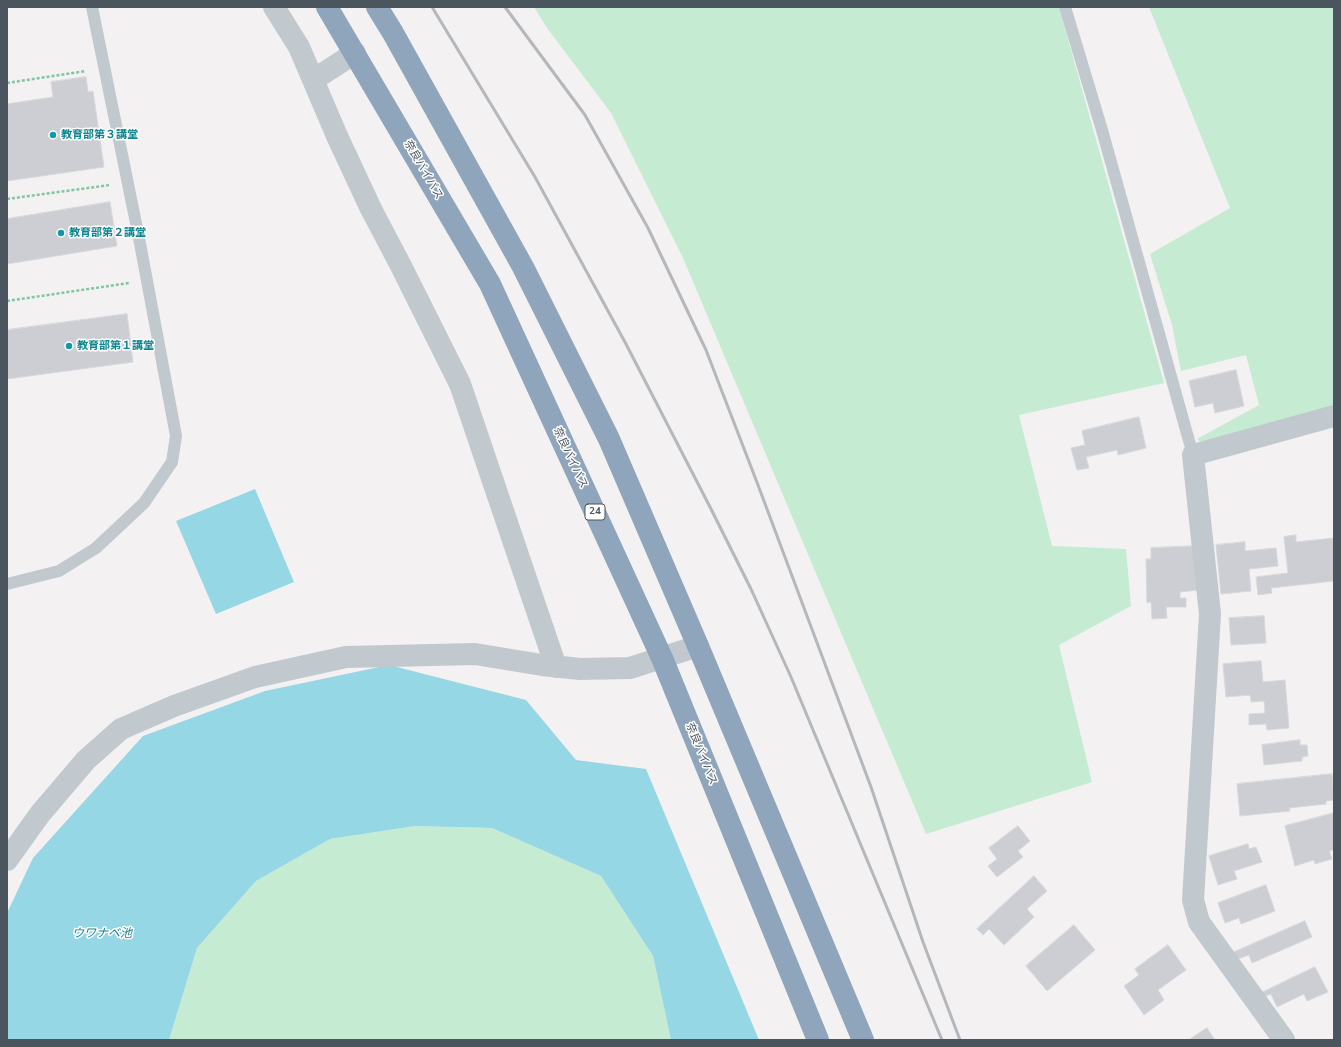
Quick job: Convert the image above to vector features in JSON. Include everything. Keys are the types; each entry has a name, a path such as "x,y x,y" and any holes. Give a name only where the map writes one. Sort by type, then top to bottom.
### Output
{"highway":[{"name":"奈良バイパス","path":"328,7 490,284 662,658 818,1040"},
{"path":"377,7 397,39 523,267 609,440 698,646 863,1040"}],"street":[{"path":"274,7 299,47 337,136 371,209 402,266 460,384 556,666"},
{"path":"313,80 355,53"},
{"path":"1284,1040 1199,922 1193,900 1210,614 1193,455 1334,416"},
{"path":"7,860 40,814 86,760 121,729 174,706 255,676 353,657 475,654 542,665 580,669 630,668 698,646"}],"lane":[{"path":"7,584 59,571 96,548 144,504 172,462 176,436 147,280 92,7"},
{"path":"1065,7 1102,130 1193,455"}],"path":[{"path":"7,83 104,68"},
{"path":"7,199 128,183"},
{"path":"7,301 147,280"}],"green space":[{"path":"534,7 1059,7 1164,383 1019,415 1052,546 1126,549 1131,606 1059,645 1092,782 926,834 683,258 611,113 547,28"},
{"path":"1149,7 1334,7 1334,407 1202,443 1197,439 1259,405 1246,355 1181,371 1172,325 1150,254 1230,208"},
{"path":"415,826 492,828 601,876 653,956 671,1040 169,1040 197,948 256,881 330,839"}],"water":[{"path":"255,489 294,582 216,614 176,521"},
{"name":"ウワナベ池","path":"389,665 526,700 576,760 646,769 759,1040 671,1040 653,956 601,876 492,828 415,826 330,839 256,881 197,948 169,1040 7,1040 7,913 33,858 143,736 265,691"}],"building":[{"name":"教育部第３講堂","path":"86,77 88,92 93,91 104,167 7,181 7,104 53,97 51,82"},
{"name":"教育部第２講堂","path":"110,202 117,246 7,264 7,219"},
{"name":"教育部第１講堂","path":"127,314 133,362 7,379 7,330"},
{"path":"1236,370 1244,406 1215,413 1213,403 1195,407 1189,381"},
{"path":"1139,417 1146,448 1118,455 1117,450 1086,457 1089,468 1077,470 1071,448 1085,445 1082,431"},
{"path":"1296,535 1296,542 1334,538 1334,581 1271,588 1272,593 1258,595 1256,577 1288,573 1284,537"},
{"path":"1245,542 1245,551 1276,548 1278,566 1249,569 1251,591 1221,594 1216,545"},
{"path":"1196,546 1198,590 1180,592 1180,598 1186,598 1186,607 1166,607 1167,618 1152,619 1151,602 1147,603 1146,559 1151,559 1151,548"},
{"path":"1264,616 1266,643 1231,645 1229,618"},
{"path":"1261,661 1263,682 1285,680 1289,728 1267,730 1266,724 1249,725 1249,714 1265,713 1264,701 1251,702 1250,695 1226,697 1223,664"},
{"path":"1300,740 1300,745 1307,745 1308,756 1302,757 1302,761 1264,765 1262,745"},
{"path":"1332,774 1334,800 1326,801 1326,804 1289,808 1290,811 1240,816 1237,784"},
{"path":"1334,813 1334,850 1329,851 1332,859 1315,864 1314,860 1295,866 1285,826"},
{"path":"1018,826 1030,841 1018,851 1023,857 997,877 988,866 997,859 989,848"},
{"path":"1248,844 1249,849 1256,847 1262,862 1234,871 1237,879 1218,885 1209,856"},
{"path":"1034,876 1047,891 1027,909 1034,917 1004,945 989,929 983,935 977,929"},
{"path":"1266,885 1275,911 1241,924 1239,918 1225,923 1218,903"},
{"path":"1305,921 1312,937 1252,963 1249,955 1235,960 1232,953"},
{"path":"1074,925 1095,950 1047,991 1026,966"},
{"path":"1168,945 1186,970 1158,990 1164,1000 1144,1015 1124,986 1139,975 1135,969"},
{"path":"1315,967 1328,992 1307,1001 1304,994 1277,1007 1271,994 1263,997 1261,993"},
{"path":"1207,1028 1215,1040 1189,1040"}],"railway":[{"path":"432,7 535,177 626,344 751,589 791,677 942,1040"},
{"path":"505,7 585,115 648,228 706,350 871,787 923,942 960,1040"}],"place":[{"name":"教育部第３講堂","path":"53,135"},
{"name":"教育部第２講堂","path":"61,233"},
{"name":"教育部第１講堂","path":"69,346"}]}
